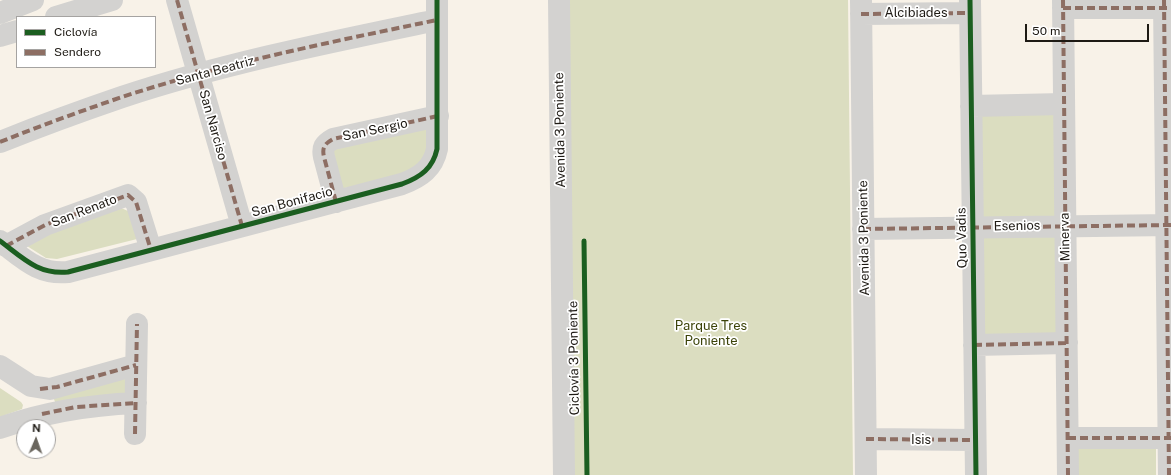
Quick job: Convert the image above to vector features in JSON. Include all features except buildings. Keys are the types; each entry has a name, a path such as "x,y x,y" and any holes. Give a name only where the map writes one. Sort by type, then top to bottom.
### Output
{"street":[{"path":"0,12 33,0"},
{"path":"48,0 53,16"},
{"path":"59,16 112,0"},
{"name":"San Narciso","path":"177,0 242,226"},
{"name":"Avenida 3 Poniente","path":"559,0 564,475"},
{"path":"1063,4 1166,5 1169,224 1169,475"},
{"name":"Minerva","path":"1063,4 1068,475"},
{"name":"Alcibiades","path":"861,7 970,6"},
{"name":"Quo Vadis","path":"970,6 976,475"},
{"name":"Avenida 3 Poniente","path":"861,7 866,475"},
{"name":"Santa Beatriz","path":"0,142 123,97 199,75 326,43 437,10"},
{"name":"San Bonifacio","path":"3,243 36,268 42,271 58,273 336,202 402,184 420,176 432,164 437,149 437,10"},
{"path":"0,36 16,30"},
{"path":"971,106 1064,104"},
{"name":"San Sergio","path":"336,202 324,157 323,150 327,142 333,139 438,116"},
{"name":"San Renato","path":"3,243 49,224 128,195 136,202 151,250"},
{"name":"Esenios","path":"864,229 973,226 1169,224"},
{"path":"135,434 137,324"},
{"path":"974,345 1066,343"},
{"path":"0,366 31,386 40,389 57,387 136,365"},
{"path":"40,389 42,414"},
{"path":"0,428 42,414 76,407 136,403"},
{"path":"1068,438 1170,438"},
{"name":"Isis","path":"866,439 975,440"}],"green space":[{"name":"Parque Tres Poniente","path":"567,0 848,0 853,475 572,475"},
{"path":"1062,110 1064,220 980,222 978,111"},
{"path":"428,128 426,152 423,159 417,165 408,171 385,179 341,189 327,152 334,143"},
{"path":"117,206 130,212 137,239 57,259 46,258 27,246 44,234"},
{"path":"1056,232 1058,338 977,340 975,233"},
{"path":"130,375 129,396 56,404 53,397"},
{"path":"0,388 21,402 23,405 22,409 0,417"},
{"path":"1156,445 1156,475 1076,475 1076,446"}],"marked path":[{"path":"177,0 242,226"},
{"path":"1063,0 1068,475"},
{"path":"1164,0 1169,475"},
{"path":"1063,8 1171,8"},
{"path":"861,14 970,13"},
{"path":"0,142 122,97 239,63 437,20"},
{"path":"336,202 323,154 324,146 333,139 438,116"},
{"path":"6,246 45,225 128,195 136,202 151,250"},
{"path":"863,229 1171,225"},
{"path":"135,434 137,324"},
{"path":"974,345 1067,343"},
{"path":"40,389 57,387 136,365"},
{"path":"42,414 76,407 136,403"},
{"path":"1068,438 1171,438"},
{"path":"866,439 975,440"}],"cycle path":[{"path":"0,241 31,264 39,268 48,271 68,272 402,184 415,178 425,171 433,162 437,149 437,0"},
{"path":"970,0 976,475"},
{"name":"Ciclovía 3 Poniente","path":"584,241 587,475"}]}
